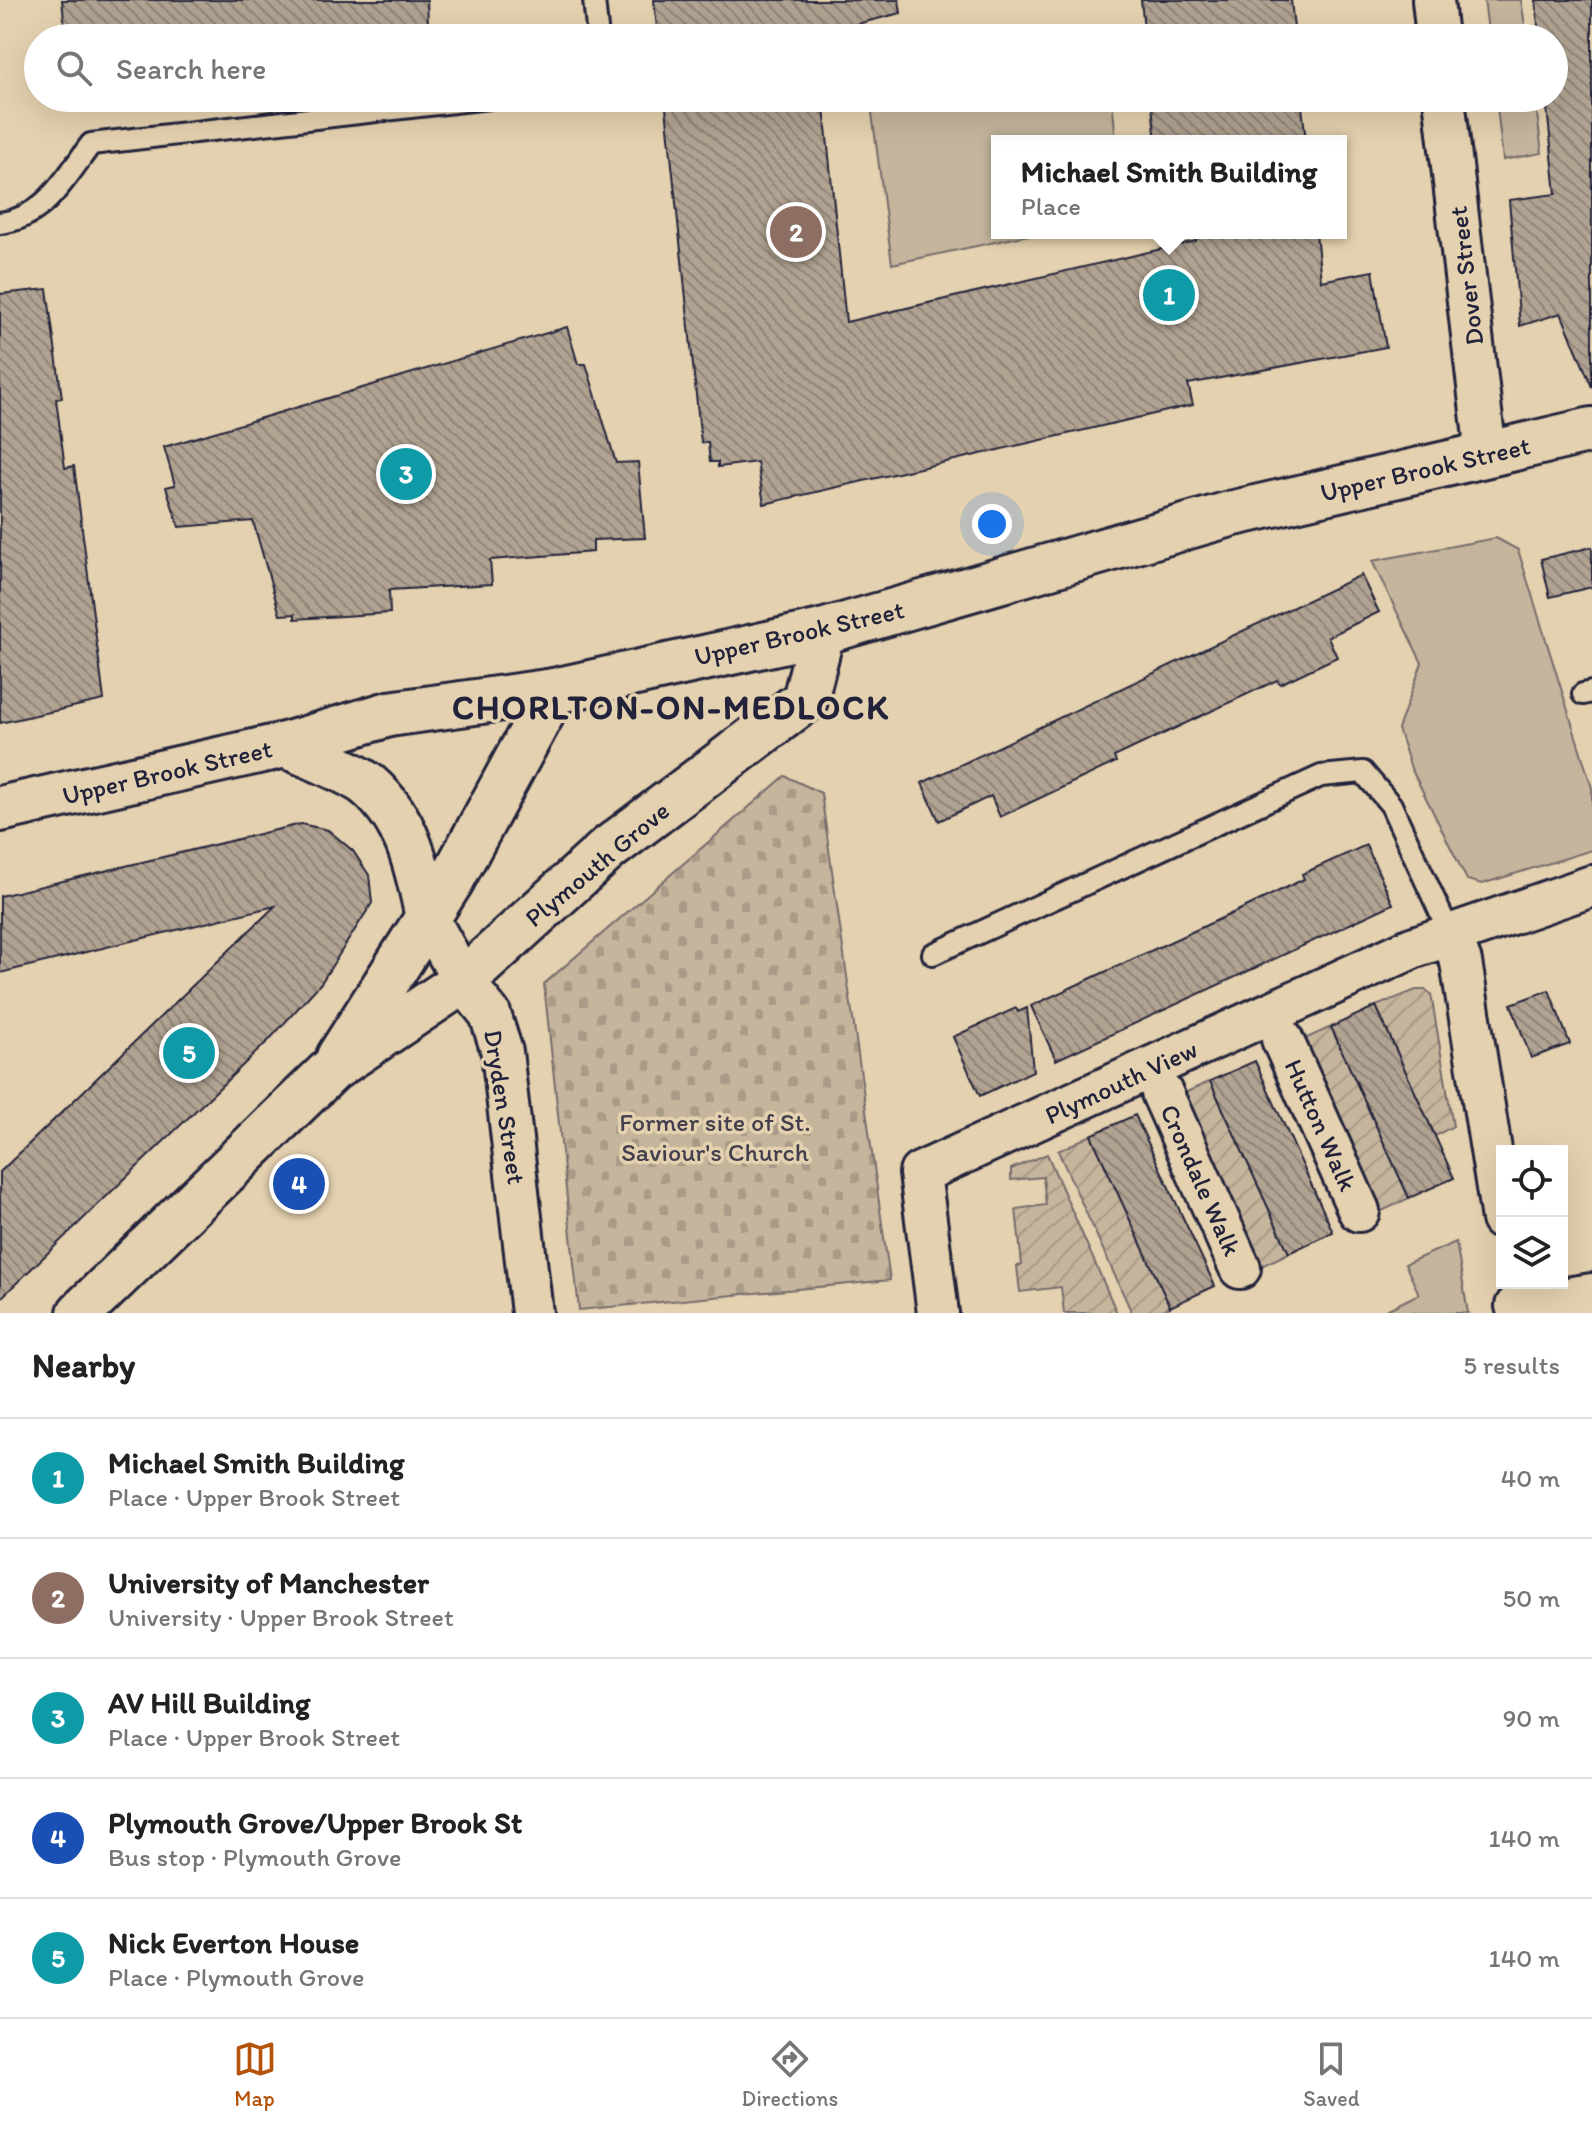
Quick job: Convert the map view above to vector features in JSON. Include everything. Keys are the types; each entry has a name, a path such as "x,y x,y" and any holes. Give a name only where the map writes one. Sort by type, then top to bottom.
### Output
{"main road":[{"name":"Upper Brook Street","path":"0,809 285,745 389,714 554,691 822,632 1230,514 1592,430"},
{"name":"Plymouth Grove","path":"80,1313 332,1069 463,981 620,839 805,700 822,632"},
{"name":"Plymouth Grove","path":"332,1069 465,857 554,691"},
{"path":"285,745 367,784 399,819 415,858 428,918"}],"street":[{"path":"1433,0 1436,24"},
{"name":"Dover Street","path":"1446,112 1486,454"},
{"path":"1502,1217 1461,962 1450,934 1592,886"},
{"name":"Dryden Street","path":"428,918 463,981 490,1014 502,1052 532,1313"},
{"name":"Plymouth View","path":"938,1313 920,1173 1412,948 1450,934"},
{"name":"Hutton Walk","path":"1282,1039 1359,1211"},
{"name":"Crondale Walk","path":"1162,1093 1240,1268"},
{"path":"1515,1301 1592,1294"}],"lane":[{"path":"594,0 597,24"},
{"path":"0,223 17,221 37,211 91,144 368,112"},
{"path":"933,954 1321,776 1363,772 1391,805 1450,934"}],"green space":[{"path":"1484,0 1521,0 1525,24 1487,24"},
{"path":"872,112 1113,112 1115,135 991,135 991,239 1010,239 892,264"},
{"path":"1498,112 1537,112 1542,153 1503,160"},
{"path":"1496,538 1518,550 1592,788 1592,850 1482,884 1467,880 1411,768 1398,729 1422,663 1372,561"},
{"name":"Former site of St. Saviour's Church","path":"785,776 821,793 890,1280 579,1310 544,984"},
{"path":"1416,990 1431,994 1453,1126 1435,1136 1376,1006"},
{"path":"1331,1027 1409,1198 1376,1214 1298,1042"},
{"path":"1210,1081 1289,1253 1255,1269 1176,1097"},
{"path":"1091,1135 1170,1307 1157,1313 1132,1313 1058,1151"},
{"path":"1047,1154 1117,1313 1064,1313 1061,1287 1020,1292 1017,1266 1022,1265 1016,1209 1046,1205 1043,1177 1011,1180 1011,1169"},
{"path":"1456,1242 1468,1313 1380,1313 1419,1294 1405,1264"}],"building":[{"path":"62,0 427,0 428,24 65,24"},
{"path":"654,0 899,0 901,13 857,24 657,24"},
{"path":"1141,0 1291,0 1294,24 1144,24"},
{"path":"1536,0 1592,0 1592,387 1561,313 1520,326 1509,200 1556,194 1547,112 1568,112 1568,24 1538,24"},
{"path":"666,112 824,112 846,322 1196,239 1317,239 1321,281 1373,271 1386,347 1188,384 1193,405 764,504 757,462 718,467 718,462 710,462 708,443 701,442"},
{"path":"1153,112 1303,112 1305,135 1155,135"},
{"path":"47,289 62,398 56,399 65,468 74,466 104,700 0,723 0,294"},
{"path":"567,327 578,364 586,364 616,463 638,462 645,538 593,540 593,552 490,560 492,584 389,590 390,613 295,619 295,614 280,615 253,521 179,527 166,487 175,485 164,447"},
{"path":"1592,547 1592,587 1550,597 1541,559"},
{"path":"1361,575 1379,612 1328,637 1337,657 1280,684 1277,680 1114,757 1116,762 1000,817 991,796 939,821 922,783"},
{"path":"301,824 328,830 353,851 369,875 372,903 321,983 269,1040 0,1299 0,1172 275,906 0,973 0,896"},
{"path":"1366,845 1393,904 1056,1060 1031,1006 1248,906 1304,879 1302,874"},
{"path":"1549,990 1570,1044 1531,1058 1511,1004"},
{"path":"1376,1006 1454,1178 1409,1198 1331,1027"},
{"path":"1016,1008 1018,1012 1027,1008 1033,1071 980,1096 953,1037"},
{"path":"1255,1061 1333,1232 1289,1253 1210,1081"},
{"path":"1135,1115 1215,1286 1170,1307 1091,1135"}],"place":[{"name":"University of Manchester","path":"796,232"},
{"name":"Michael Smith Building","path":"1169,295"},
{"name":"AV Hill Building","path":"406,474"},
{"name":"Nick Everton House","path":"189,1053"},
{"name":"Plymouth Grove/Upper Brook St","path":"299,1184"}],"district":[{"name":"CHORLTON-ON-MEDLOCK","path":"671,707"}]}
